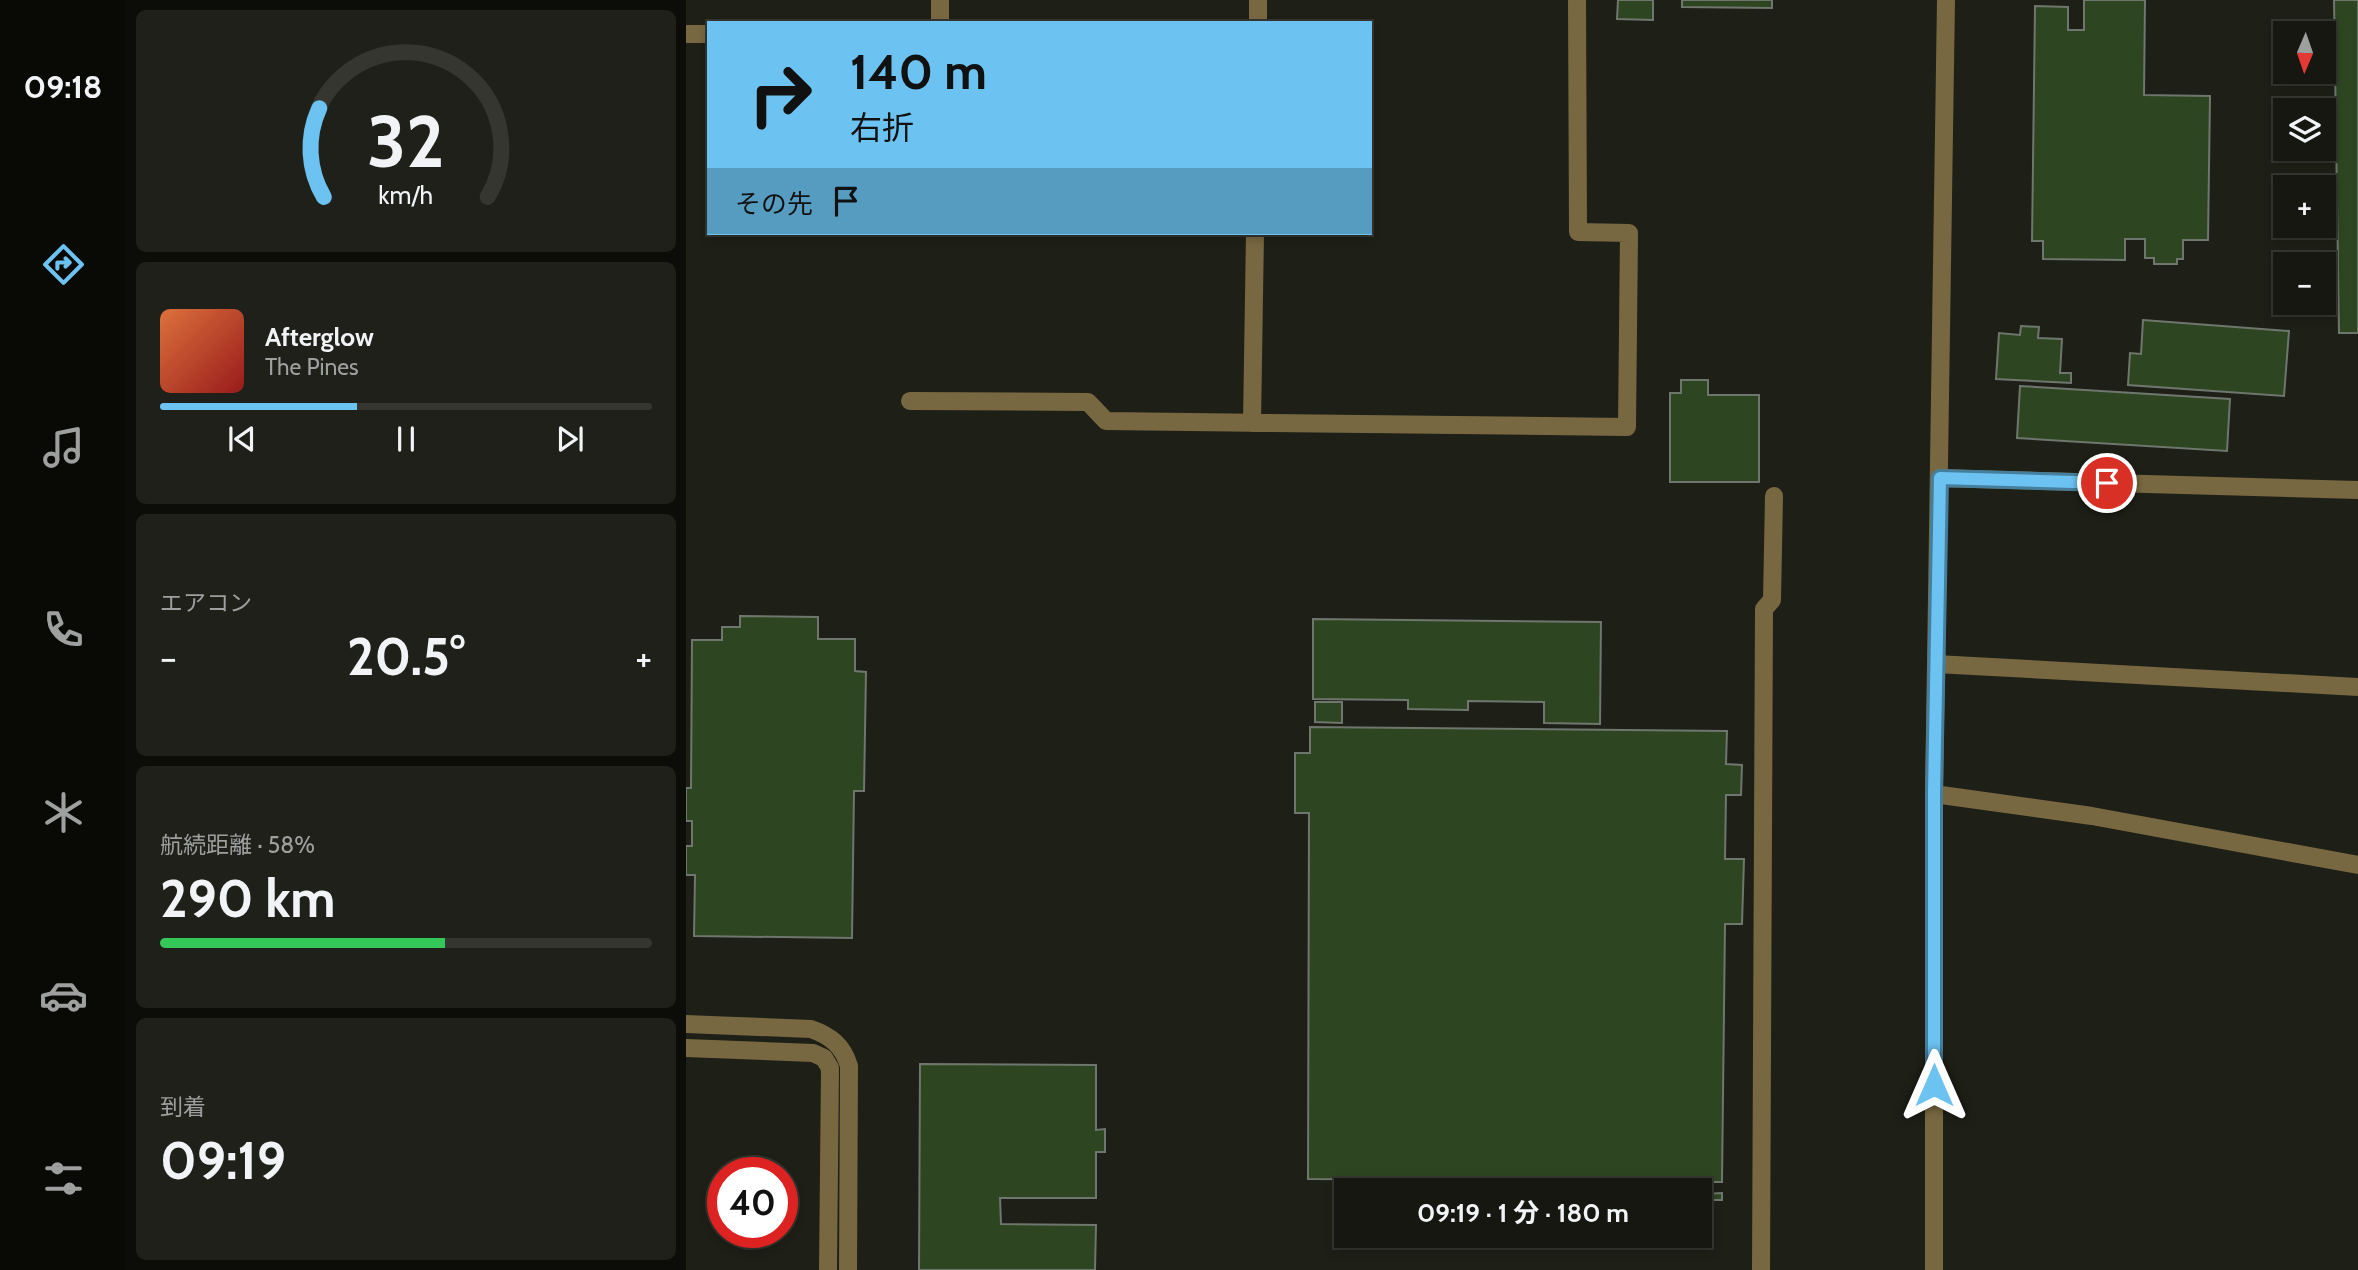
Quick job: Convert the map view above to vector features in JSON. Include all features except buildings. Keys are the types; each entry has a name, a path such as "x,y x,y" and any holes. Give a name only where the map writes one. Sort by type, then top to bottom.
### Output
{"street":[{"path":"940,0 940,21"},
{"path":"1258,0 1258,21"},
{"path":"910,401 1088,402 1106,421 1627,427 1629,233 1578,232 1577,0"},
{"path":"1934,1270 1934,793 1946,0"},
{"path":"686,34 707,34"},
{"path":"1252,424 1255,235"},
{"path":"1940,478 2358,490"},
{"path":"1761,1270 1764,609 1772,600 1774,496"},
{"path":"1936,664 2358,687"},
{"path":"1934,793 2092,816 2358,864"},
{"path":"686,1024 811,1029 823,1033 844,1050 849,1066 848,1270"},
{"path":"686,1048 813,1053 824,1058 831,1069 828,1270"}],"route":[{"path":"1934,1085 1934,793 1940,478 2107,483"}]}
